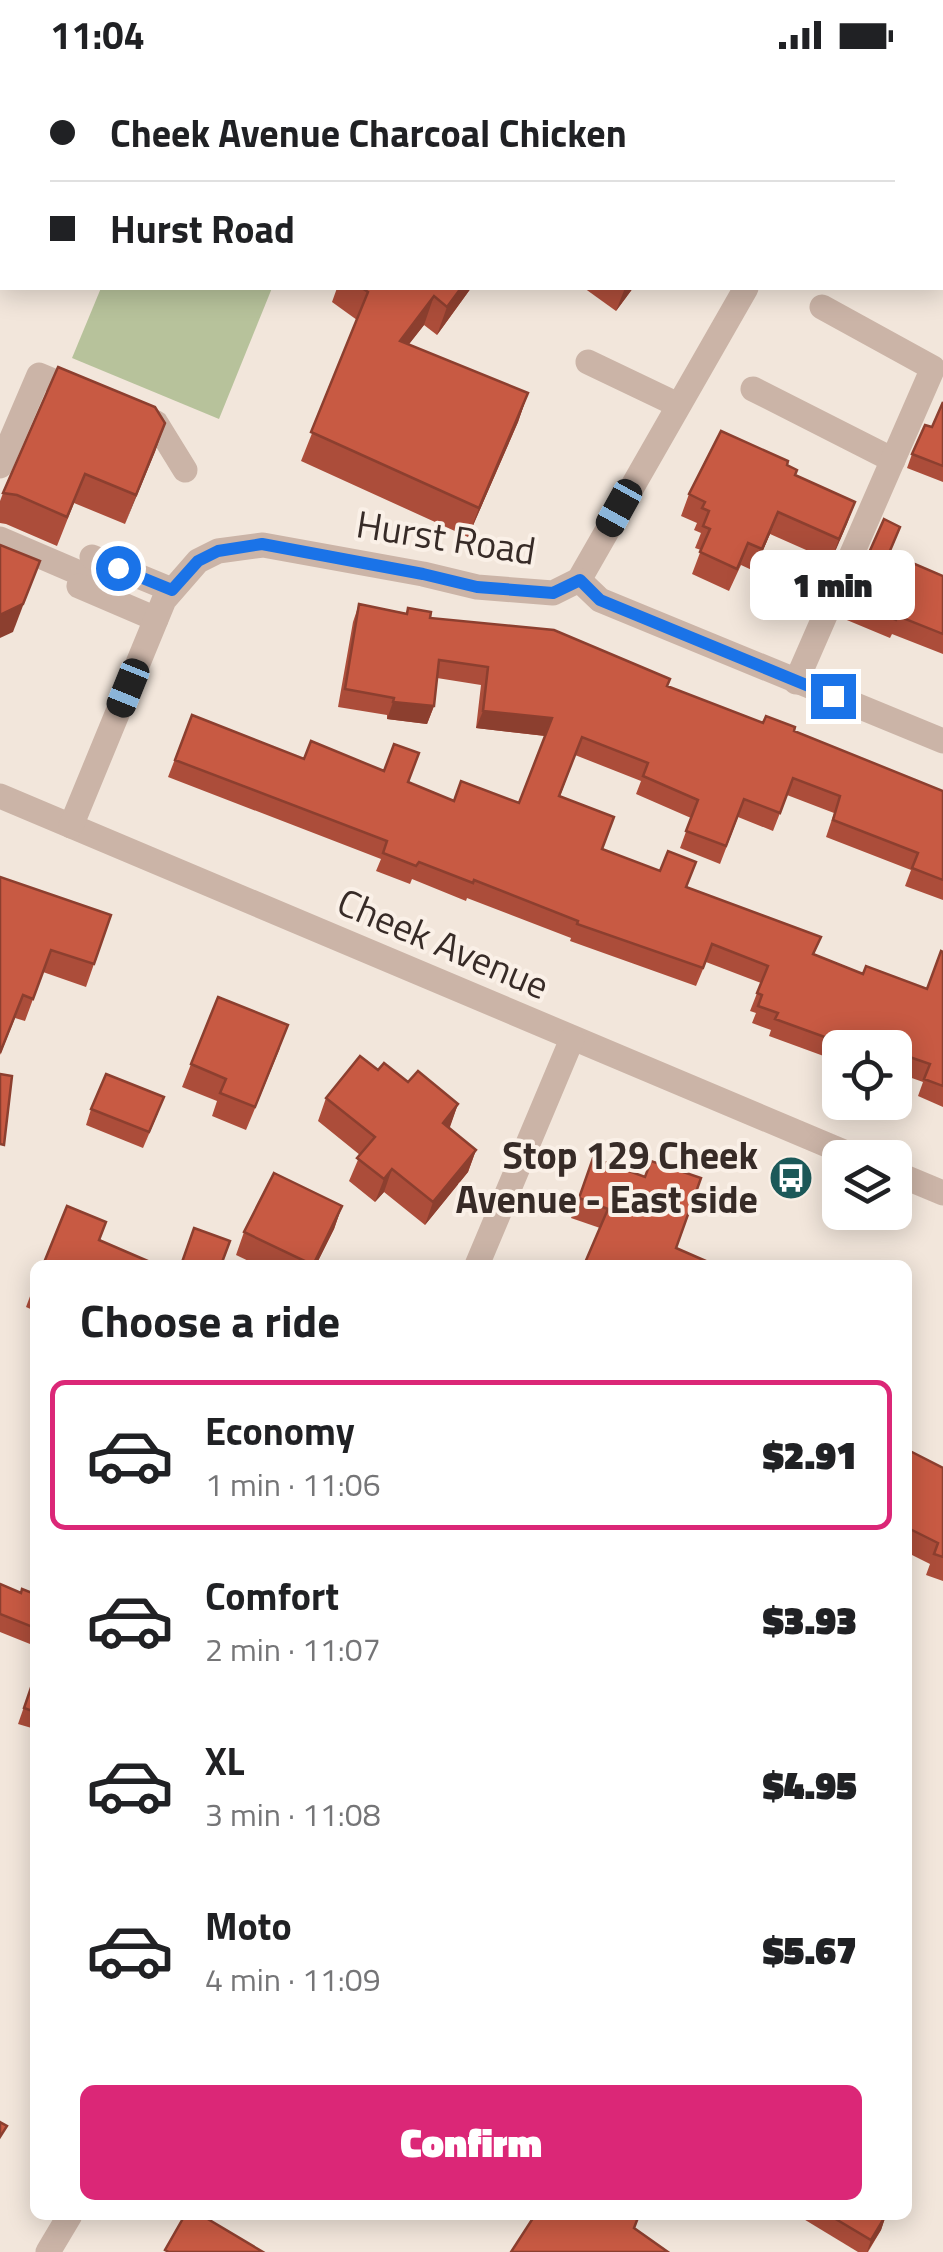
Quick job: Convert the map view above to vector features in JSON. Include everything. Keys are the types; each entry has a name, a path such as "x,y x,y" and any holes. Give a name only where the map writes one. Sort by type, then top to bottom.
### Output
{"street":[{"path":"580,580 745,290"},
{"path":"796,682 933,368 822,307"},
{"path":"588,362 678,405"},
{"path":"0,466 38,375 156,423 185,470"},
{"path":"753,390 893,460"},
{"path":"0,540 85,573 172,590"},
{"name":"Hurst Road","path":"71,826 156,618 172,590 198,561 218,551 262,544 477,587 553,593 580,580 600,600 943,741"},
{"path":"85,573 156,618"},
{"name":"Cheek Avenue","path":"0,796 822,1143"},
{"path":"479,1260 572,1039"},
{"path":"912,1180 943,1193"},
{"path":"48,2252 67,2220"}],"green space":[{"path":"100,290 271,290 219,419 72,358"}],"building":[{"path":"365,290 460,290 447,307 434,296 400,341 528,393 479,508 311,432 368,292"},
{"path":"58,367 155,407 165,423 136,495 85,474 67,517 17,495 3,493"},
{"path":"943,402 943,466 912,454 925,425 932,427"},
{"path":"721,431 788,461 787,465 797,470 795,475 855,502 839,539 778,512 762,549 748,543 737,569 700,552 710,529 703,526 709,511 702,508 705,502 689,494"},
{"path":"884,519 900,527 889,553 943,576 943,634 848,600"},
{"path":"0,545 40,561 23,604 0,615"},
{"path":"359,604 407,614 408,608 431,612 430,618 554,630 670,679 667,686 763,723 766,716 795,727 794,731 943,791 943,880 912,868 918,853 833,820 840,796 793,778 780,813 744,799 726,846 686,831 698,800 643,776 648,763 582,737 559,796 614,817 602,849 660,871 668,851 696,862 686,887 821,937 813,954 863,974 866,966 927,989 943,952 943,1086 924,1079 930,1064 912,1058 912,1030 822,1030 822,1036 775,1019 778,1013 758,1006 762,995 757,993 768,966 712,944 703,968 577,924 578,921 474,880 473,883 383,853 387,841 175,760 192,715 304,759 311,741 384,771 394,744 419,753 408,782 454,801 461,781 519,803 552,718 483,711 488,667 439,660 434,706 393,702 394,698 345,689"},
{"path":"0,877 111,915 94,964 51,950 33,999 23,995 0,1053"},
{"path":"218,997 288,1025 255,1107 220,1093 226,1079 191,1064"},
{"path":"360,1056 378,1070 384,1063 408,1082 418,1071 458,1104 443,1123 476,1150 433,1202 392,1169 384,1179 357,1158 375,1137 326,1098"},
{"path":"0,1074 12,1076 4,1145 0,1144"},
{"path":"106,1074 164,1097 149,1132 91,1109"},
{"path":"593,1158 645,1177 651,1161 701,1178 676,1248 704,1260 586,1260 608,1209 579,1198"},
{"path":"274,1173 342,1206 315,1260 303,1260 244,1232"},
{"path":"67,1206 106,1222 99,1240 145,1260 45,1260"},
{"path":"194,1228 230,1241 223,1260 183,1260"},
{"path":"912,1452 943,1468 943,1557 934,1554 938,1543 912,1530"},
{"path":"0,1584 21,1593 22,1589 30,1592 30,1626 0,1614"},
{"path":"182,2220 209,2220 263,2252 169,2252 165,2250"},
{"path":"532,2220 637,2220 634,2228 668,2252 511,2252"},
{"path":"837,2220 883,2220 871,2240"}],"place":[{"name":"Stop 129 Cheek Avenue - East side","path":"791,1178"}],"route":[{"path":"118,568 172,590 198,561 218,551 262,544 477,587 553,593 580,580 600,600 634,616 833,696"}]}
